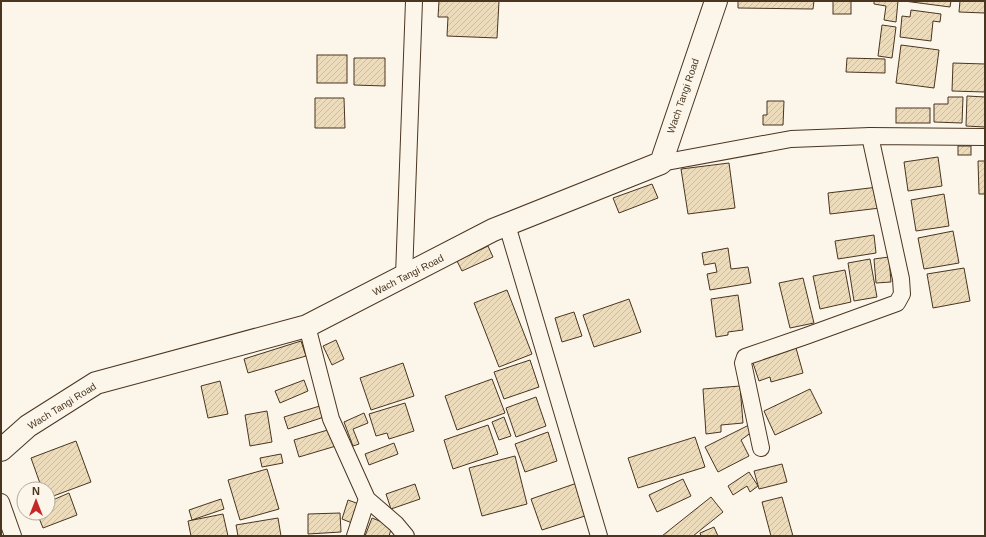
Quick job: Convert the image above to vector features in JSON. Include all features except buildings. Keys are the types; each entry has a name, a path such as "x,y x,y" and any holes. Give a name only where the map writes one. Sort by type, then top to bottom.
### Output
{"main road":[{"name":"Wach Tangi Road","path":"1,450 28,426 96,383 307,326 493,230 661,163 716,1"}],"street":[{"path":"404,276 414,1"},
{"path":"761,448 743,363 745,357 897,303 902,294 901,279 870,136"},
{"path":"661,163 791,139 870,136 985,137"},
{"path":"507,225 600,536"},
{"path":"307,326 331,419 366,498 396,524 406,536"},
{"path":"355,536 366,498"},
{"path":"1,502 13,536"}]}
